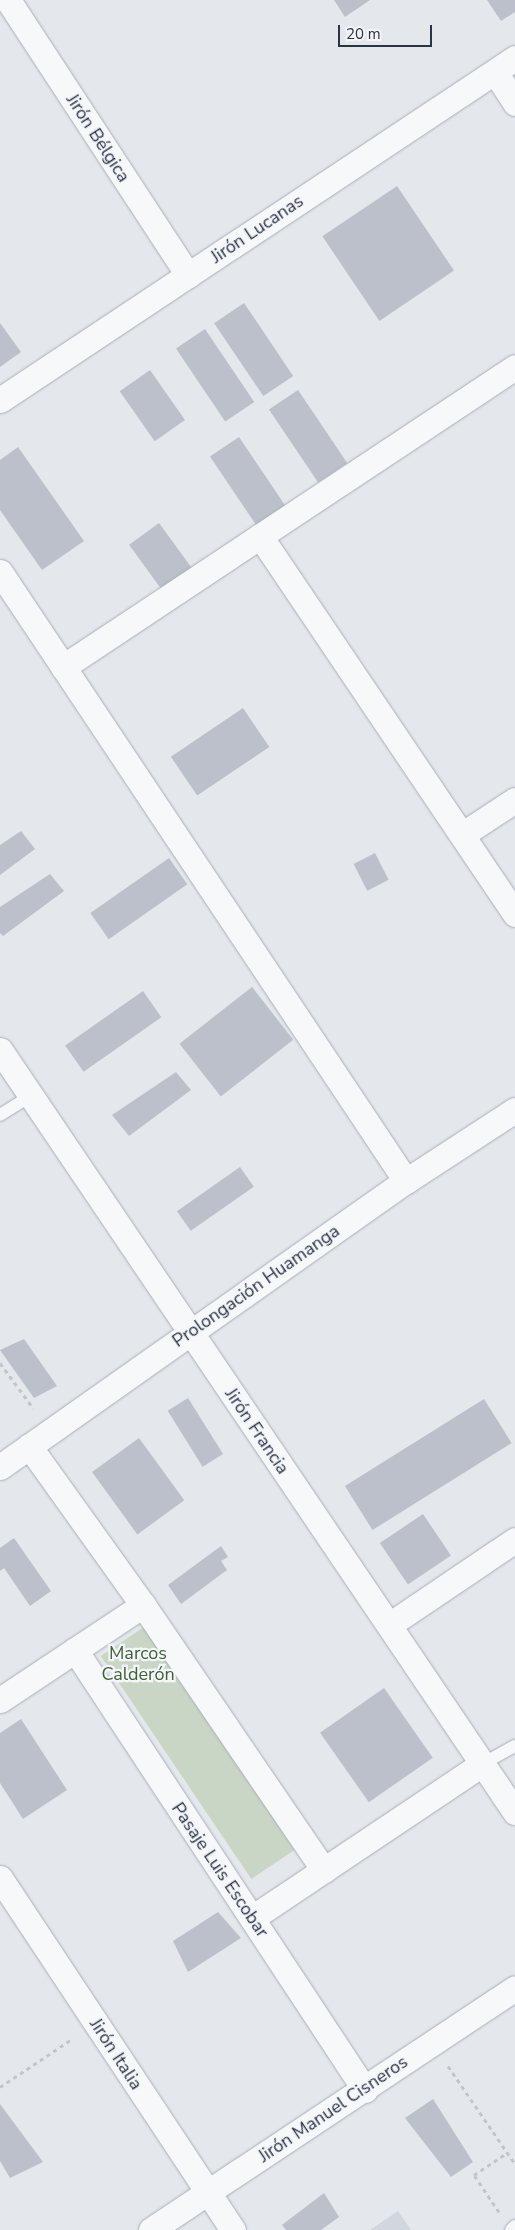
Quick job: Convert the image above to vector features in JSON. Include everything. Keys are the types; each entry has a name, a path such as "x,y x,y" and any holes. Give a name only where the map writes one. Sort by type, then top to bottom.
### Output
{"street":[{"name":"Jirón Bélgica","path":"8,0 188,275"},
{"name":"Jirón Lucanas","path":"0,400 515,58"},
{"path":"495,72 515,103"},
{"path":"63,667 515,368"},
{"path":"260,536 463,834 515,914"},
{"path":"0,572 406,1181"},
{"path":"463,834 515,800"},
{"name":"Jirón Francia","path":"0,1050 515,1812"},
{"name":"Prolongación Huamanga","path":"0,1467 406,1181 515,1110"},
{"path":"29,1446 143,1605 324,1870"},
{"path":"389,1625 515,1540"},
{"path":"0,1700 143,1605"},
{"name":"Pasaje Luis Escobar","path":"75,1650 365,2090"},
{"path":"252,1918 482,1764"},
{"name":"Jirón Italia","path":"0,1878 233,2230"},
{"name":"Jirón Manuel Cisneros","path":"151,2230 365,2090 432,2042 515,1988"}],"lane":[{"path":"0,1115 31,1096"},
{"path":"482,1764 515,1746"}],"path":[{"path":"0,1363 50,1431"},
{"path":"0,2087 96,2023"},
{"path":"432,2042 515,2164"},
{"path":"507,2153 474,2175 512,2228"}],"shaded area":[{"path":"398,2211 411,2230 370,2230"}],"green space":[{"name":"Marcos Calderón","path":"144,1627 294,1850 251,1879 101,1656"}],"building":[{"path":"334,0 370,0 345,17"},
{"path":"487,0 515,0 515,12 501,21"},
{"path":"397,186 454,271 379,321 322,236"},
{"path":"244,303 293,376 263,396 214,323"},
{"path":"0,323 21,352 0,367"},
{"path":"205,329 254,402 225,422 176,349"},
{"path":"150,370 185,420 155,441 120,391"},
{"path":"298,390 347,463 318,483 269,410"},
{"path":"239,437 288,510 259,530 210,457"},
{"path":"18,447 84,541 42,570 0,510 0,460"},
{"path":"159,523 195,572 165,594 129,545"},
{"path":"243,708 269,747 197,796 171,757"},
{"path":"21,831 35,849 0,875 0,845"},
{"path":"375,853 389,880 367,891 354,864"},
{"path":"169,858 187,884 109,939 90,913"},
{"path":"50,874 64,891 3,936 0,933 0,907"},
{"path":"252,987 293,1040 221,1096 180,1044"},
{"path":"143,991 161,1017 84,1072 65,1045"},
{"path":"176,1072 191,1090 129,1136 112,1115"},
{"path":"240,1167 254,1187 191,1231 177,1211"},
{"path":"24,1339 57,1386 34,1398 0,1350"},
{"path":"188,1398 223,1454 203,1467 168,1411"},
{"path":"484,1399 512,1443 372,1530 345,1486"},
{"path":"139,1438 184,1500 137,1534 92,1472"},
{"path":"423,1514 451,1555 408,1585 380,1543"},
{"path":"14,1538 51,1591 30,1606 4,1568 0,1571 0,1548"},
{"path":"221,1546 228,1557 221,1561 227,1570 181,1604 168,1585"},
{"path":"384,1688 433,1758 369,1802 320,1733"},
{"path":"21,1719 67,1790 23,1819 0,1783 0,1733"},
{"path":"218,1912 241,1938 188,1972 173,1941"},
{"path":"433,2099 473,2162 451,2177 405,2118"},
{"path":"0,2104 43,2162 10,2178 0,2161"},
{"path":"324,2193 339,2217 321,2230 286,2230 282,2225"}]}
